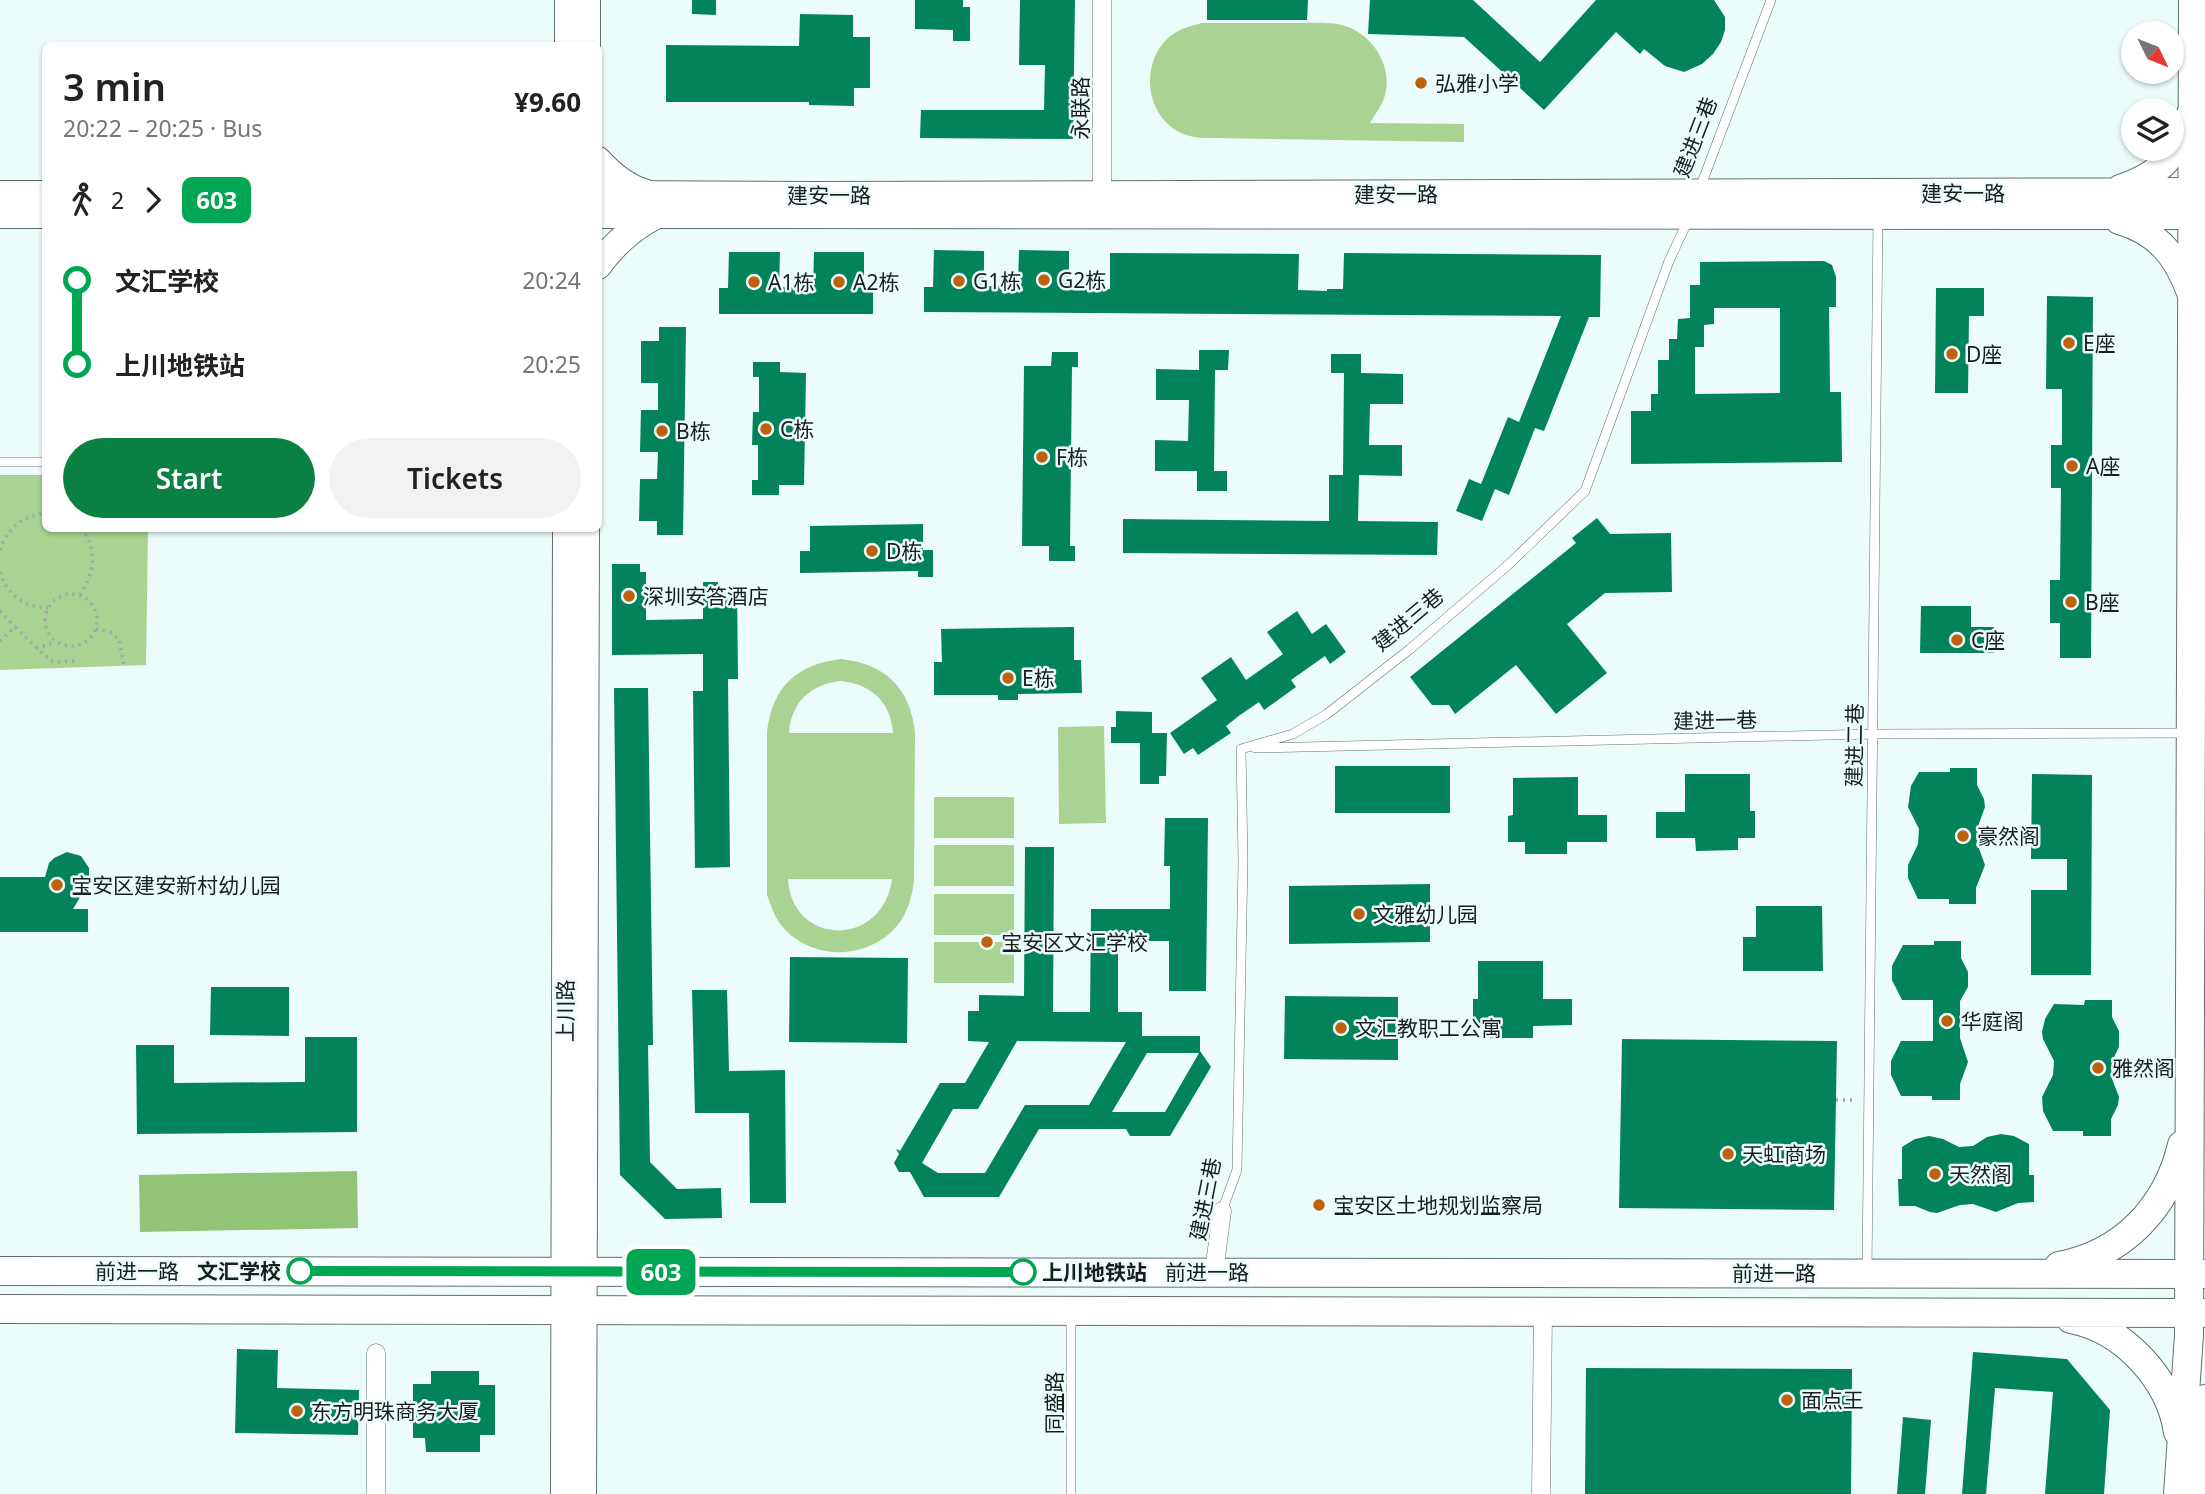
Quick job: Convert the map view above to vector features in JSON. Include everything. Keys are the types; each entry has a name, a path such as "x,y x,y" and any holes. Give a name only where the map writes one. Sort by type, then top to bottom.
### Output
{"main road":[{"path":"568,0 568,42"},
{"path":"587,0 587,42"},
{"path":"2182,0 2193,58"},
{"path":"2193,0 2193,88 2199,204 2192,300 2189,1112 2197,1313 2189,1350 2198,1494"},
{"path":"2087,193 2115,189 2141,181 2163,166 2180,143 2190,116 2193,88"},
{"path":"602,164 655,204 602,261"},
{"name":"建安一路","path":"602,195 655,204 1694,205 2087,193 2199,204"},
{"path":"0,194 42,194"},
{"name":"建安一路","path":"602,214 655,204"},
{"name":"建安一路","path":"1694,205 1878,217 2108,217 2199,204"},
{"path":"0,215 42,215"},
{"path":"2108,217 2139,227 2158,241 2183,273 2192,300"},
{"name":"上川路","path":"566,532 574,1310 583,1494"},
{"name":"上川路","path":"574,1271 586,532"},
{"path":"2018,1273 2067,1264 2105,1251 2136,1228 2167,1190 2179,1156 2189,1112"},
{"name":"前进一路","path":"0,1270 2197,1274"},
{"name":"前进一路","path":"0,1309 2197,1313"},
{"name":"上川路","path":"564,1494 574,1310"},
{"path":"2041,1313 2087,1322 2127,1345 2158,1379 2177,1422 2195,1449"},
{"path":"2178,1494 2195,1449 2205,1394"}],"street":[{"name":"永联路","path":"1102,0 1102,205"},
{"name":"建进三巷","path":"1214,1272 1222,1211"},
{"path":"1541,1494 1542,1312"},
{"path":"376,1353 376,1494"}],"lane":[{"name":"建进三巷","path":"1222,1211 1237,1170 1243,861 1241,749 1293,734 1327,714 1410,649 1507,566 1585,491 1771,0"},
{"name":"建进二巷","path":"1867,1273 1878,217"},
{"path":"0,461 42,462"},
{"name":"建进一巷","path":"1241,749 1871,734 2191,733"},
{"name":"同盛路","path":"1071,1311 1072,1494"}],"path":[{"path":"0,550 5,536 16,524 30,516 42,514"},
{"path":"80,595 93,569 93,552 84,532"},
{"path":"0,572 11,593 23,603 48,608"},
{"path":"80,595 93,605 97,613 96,629 83,644 65,646 56,642 46,628 48,608 56,598 80,595"},
{"path":"0,611 50,660 55,669"},
{"path":"0,641 15,627"},
{"path":"96,629 110,632 119,639 124,666"},
{"path":"36,648 56,642"},
{"path":"50,660 76,661"},
{"path":"1836,1100 1867,1101"}],"green space":[{"path":"1202,23 1326,23 1353,29 1378,52 1386,73 1385,95 1370,123 1464,124 1464,142 1203,138 1175,130 1156,108 1151,94 1152,64 1158,50 1168,38 1180,30"},
{"path":"0,475 42,475 42,532 148,532 146,665 0,670"},
{"path":"841,659 857,662 883,673 893,681 908,703 915,732 914,880 909,904 897,926 885,937 855,951 823,950 793,937 779,922 767,895 767,732 770,716 774,702 789,680 812,666","holes":["841,681 861,686 878,696 888,712 893,733 789,733 794,712 804,697 820,686","788,879 892,879 885,902 873,918 856,927 838,930 820,927 805,917 793,901"]},
{"path":"1104,726 1106,823 1059,824 1058,727"},
{"path":"934,797 1014,797 1014,838 934,838"},
{"path":"934,845 1014,845 1014,886 934,886"},
{"path":"934,894 1014,894 1014,935 934,935"},
{"path":"934,942 1014,942 1014,983 934,983"},
{"path":"357,1171 358,1228 140,1232 139,1175"}],"building":[{"path":"692,0 716,0 716,15 692,14"},
{"path":"915,0 963,0 963,7 970,7 970,41 953,41 953,30 915,29"},
{"path":"1020,0 1075,0 1073,139 920,138 921,110 1044,110 1045,65 1019,65"},
{"path":"1207,0 1308,0 1307,20 1207,20"},
{"path":"1370,0 1473,0 1540,62 1596,0 1714,0 1725,17 1725,30 1713,54 1702,64 1684,72 1665,66 1644,49 1640,54 1616,32 1544,110 1464,37 1368,34"},
{"path":"800,14 853,15 853,37 870,37 870,88 854,88 854,106 809,105 809,102 666,102 666,45 799,46"},
{"path":"934,250 984,251 984,286 1018,286 1019,250 1069,251 1069,287 1078,289 1110,289 1110,253 1299,254 1298,290 1327,291 1343,289 1344,253 1601,255 1600,317 1589,317 1544,431 1535,428 1509,495 1495,489 1482,521 1456,511 1469,479 1481,484 1508,417 1519,422 1561,316 924,312 924,287 933,287"},
{"path":"729,252 780,252 779,287 813,288 814,252 864,252 864,288 873,288 873,314 719,314 719,288 728,288"},
{"path":"1824,261 1832,265 1836,277 1836,307 1829,307 1830,392 1841,392 1842,462 1631,464 1631,411 1651,411 1651,394 1658,394 1658,360 1669,360 1669,339 1677,339 1678,319 1690,318 1690,285 1700,285 1700,262","holes":["1714,308 1780,308 1780,393 1695,394 1695,347 1704,347 1704,325 1714,324"]},
{"name":"D座","path":"1936,288 1984,288 1984,316 1969,316 1968,393 1935,393"},
{"path":"2047,296 2093,297 2091,658 2060,658 2060,623 2050,623 2050,580 2060,580 2061,488 2051,488 2051,445 2062,445 2062,389 2046,389"},
{"name":"B栋","path":"659,327 686,327 683,535 657,535 657,521 639,521 640,479 657,479 658,452 640,452 641,410 658,410 658,383 641,383 641,341 659,341"},
{"path":"1199,350 1229,350 1228,370 1215,370 1214,471 1227,471 1227,491 1197,491 1197,471 1155,471 1155,440 1188,441 1189,400 1156,400 1156,369 1199,370"},
{"name":"F栋","path":"1052,352 1078,352 1078,367 1072,367 1070,546 1075,546 1075,561 1049,561 1049,546 1022,546 1024,366 1051,366"},
{"path":"1331,354 1361,354 1361,373 1403,374 1403,404 1370,404 1369,445 1402,445 1402,476 1359,475 1358,521 1438,522 1437,555 1123,553 1123,519 1329,521 1329,475 1343,475 1344,373 1331,373"},
{"name":"C栋","path":"753,362 780,362 780,372 806,373 804,485 779,485 779,495 752,495 752,480 758,480 758,445 752,445 753,412 759,412 759,377 753,377"},
{"path":"1597,518 1610,534 1671,533 1672,592 1605,593 1567,624 1607,673 1556,714 1516,665 1455,714 1449,705 1432,705 1410,677 1576,543 1572,538"},
{"name":"D栋","path":"923,524 923,550 933,550 933,577 918,577 918,571 800,573 800,551 810,551 810,526"},
{"path":"612,564 640,564 640,572 646,572 646,620 703,619 703,582 718,582 718,587 737,587 738,679 728,679 730,867 695,868 693,691 703,691 703,654 612,655"},
{"name":"C座","path":"1921,606 1971,606 1971,627 1994,627 1994,653 1920,653"},
{"path":"1297,611 1312,634 1326,624 1346,652 1330,664 1325,656 1291,680 1296,687 1264,710 1259,702 1240,715 1226,726 1231,733 1198,755 1193,748 1184,754 1170,733 1217,700 1201,678 1231,657 1246,680 1283,654 1267,632"},
{"name":"E栋","path":"1074,627 1074,660 1081,660 1082,693 1018,694 1018,700 998,700 998,695 934,695 934,662 942,662 941,629"},
{"path":"614,688 648,688 653,1045 648,1045 650,1162 677,1189 721,1188 722,1218 665,1219 620,1175"},
{"path":"1116,711 1152,712 1152,733 1167,733 1166,776 1159,776 1159,784 1140,784 1140,743 1111,743 1111,727 1116,727"},
{"path":"1335,766 1450,766 1450,813 1335,813"},
{"name":"豪然阁","path":"1950,768 1977,768 1977,785 1984,799 1985,807 1977,829 1977,843 1985,865 1976,888 1976,904 1949,904 1949,899 1918,899 1908,878 1908,865 1918,844 1919,829 1908,807 1911,786 1919,772 1950,772"},
{"path":"1685,774 1750,774 1750,811 1755,811 1755,838 1738,838 1738,850 1696,851 1695,838 1656,838 1656,812 1685,812"},
{"path":"2032,774 2092,775 2091,975 2031,975 2031,890 2067,890 2067,859 2031,859"},
{"path":"1578,777 1578,815 1607,815 1607,842 1567,842 1567,854 1525,854 1525,842 1508,842 1508,816 1513,815 1513,778"},
{"path":"1165,818 1208,818 1206,991 1169,991 1169,941 1118,941 1118,1012 1142,1012 1142,1036 1200,1036 1200,1051 1211,1067 1170,1136 1130,1136 1126,1129 1039,1129 999,1197 924,1197 910,1172 899,1172 894,1163 899,1154 896,1149 900,1151 940,1083 965,1083 989,1042 968,1041 968,1011 979,1011 979,995 1024,996 1025,847 1054,847 1053,1012 1090,1012 1091,909 1170,909 1170,866 1164,866","holes":["1017,1041 1126,1042 1089,1105 1025,1105 985,1173 938,1173 922,1163 953,1109 978,1109","1147,1053 1199,1053 1165,1112 1112,1112"]},
{"path":"67,852 81,856 89,868 89,882 73,909 88,909 88,932 0,932 0,877 45,877 49,863"},
{"name":"文雅幼儿园","path":"1430,884 1430,942 1289,944 1289,886"},
{"path":"1756,906 1822,906 1823,971 1743,971 1743,937 1756,937"},
{"name":"华庭阁","path":"1934,941 1961,941 1961,958 1968,972 1968,987 1960,1001 1960,1038 1968,1062 1960,1084 1960,1100 1901,1096 1891,1075 1891,1061 1901,1041 1933,1041 1933,1000 1902,1000 1892,980 1892,966 1903,945 1934,945"},
{"path":"790,957 908,958 907,1043 789,1042"},
{"path":"1478,961 1543,961 1543,999 1572,999 1572,1025 1533,1026 1533,1038 1490,1038 1490,1026 1473,1026 1473,999 1478,999"},
{"path":"211,987 289,987 289,1036 210,1035"},
{"path":"692,990 727,990 729,1071 785,1070 786,1203 750,1203 749,1113 695,1113"},
{"name":"文汇教职工公寓","path":"1285,996 1398,997 1398,1060 1284,1059"},
{"name":"雅然阁","path":"2085,1000 2112,1000 2112,1017 2119,1031 2119,1047 2112,1061 2111,1076 2119,1097 2111,1119 2111,1136 2083,1136 2083,1131 2053,1131 2043,1111 2042,1097 2053,1075 2054,1061 2043,1039 2045,1019 2054,1004 2084,1005"},
{"path":"305,1037 357,1037 357,1132 137,1134 136,1045 174,1045 174,1083 305,1082"},
{"name":"天虹商场","path":"1622,1039 1837,1041 1834,1210 1619,1208"},
{"name":"天然阁","path":"2001,1134 2014,1136 2029,1144 2029,1175 2034,1175 2034,1202 2018,1203 1996,1212 1973,1204 1960,1205 1937,1213 1915,1206 1899,1206 1898,1179 1902,1179 1902,1147 1915,1139 1929,1136 1959,1147 1973,1146 1987,1137"},
{"name":"东方明珠商务大厦","path":"237,1349 278,1350 277,1388 359,1390 358,1435 235,1433"},
{"path":"1973,1352 2067,1359 2110,1410 2104,1494 2045,1494 2053,1392 1995,1388 1986,1494 1962,1494"},
{"path":"1586,1368 1852,1369 1851,1494 1585,1494"},
{"path":"431,1371 479,1371 479,1385 495,1385 495,1435 480,1435 480,1452 426,1452 425,1438 413,1438 413,1384 431,1384"},
{"path":"1903,1417 1931,1420 1925,1494 1897,1494"}],"bus line":[{"name":"603","path":"300,1271 1023,1272"}],"place":[{"name":"弘雅小学","path":"1421,83"},
{"name":"G2栋","path":"1044,280"},
{"name":"G1栋","path":"959,281"},
{"name":"A1栋","path":"754,282"},
{"name":"A2栋","path":"839,282"},
{"name":"E座","path":"2069,343"},
{"name":"D座","path":"1952,354"},
{"name":"C栋","path":"766,429"},
{"name":"B栋","path":"662,431"},
{"name":"F栋","path":"1042,457"},
{"name":"A座","path":"2072,466"},
{"name":"D栋","path":"872,551"},
{"name":"深圳安答酒店","path":"629,596"},
{"name":"B座","path":"2071,602"},
{"name":"C座","path":"1957,640"},
{"name":"E栋","path":"1008,678"},
{"name":"豪然阁","path":"1963,836"},
{"name":"宝安区建安新村幼儿园","path":"57,885"},
{"name":"文雅幼儿园","path":"1359,914"},
{"name":"宝安区文汇学校","path":"987,942"},
{"name":"华庭阁","path":"1947,1021"},
{"name":"文汇教职工公寓","path":"1341,1028"},
{"name":"雅然阁","path":"2098,1068"},
{"name":"天虹商场","path":"1728,1154"},
{"name":"天然阁","path":"1935,1174"},
{"name":"宝安区土地规划监察局","path":"1319,1205"},
{"name":"文汇学校","path":"300,1271"},
{"name":"上川地铁站","path":"1023,1272"},
{"name":"面点王","path":"1787,1400"},
{"name":"东方明珠商务大厦","path":"297,1411"}]}
